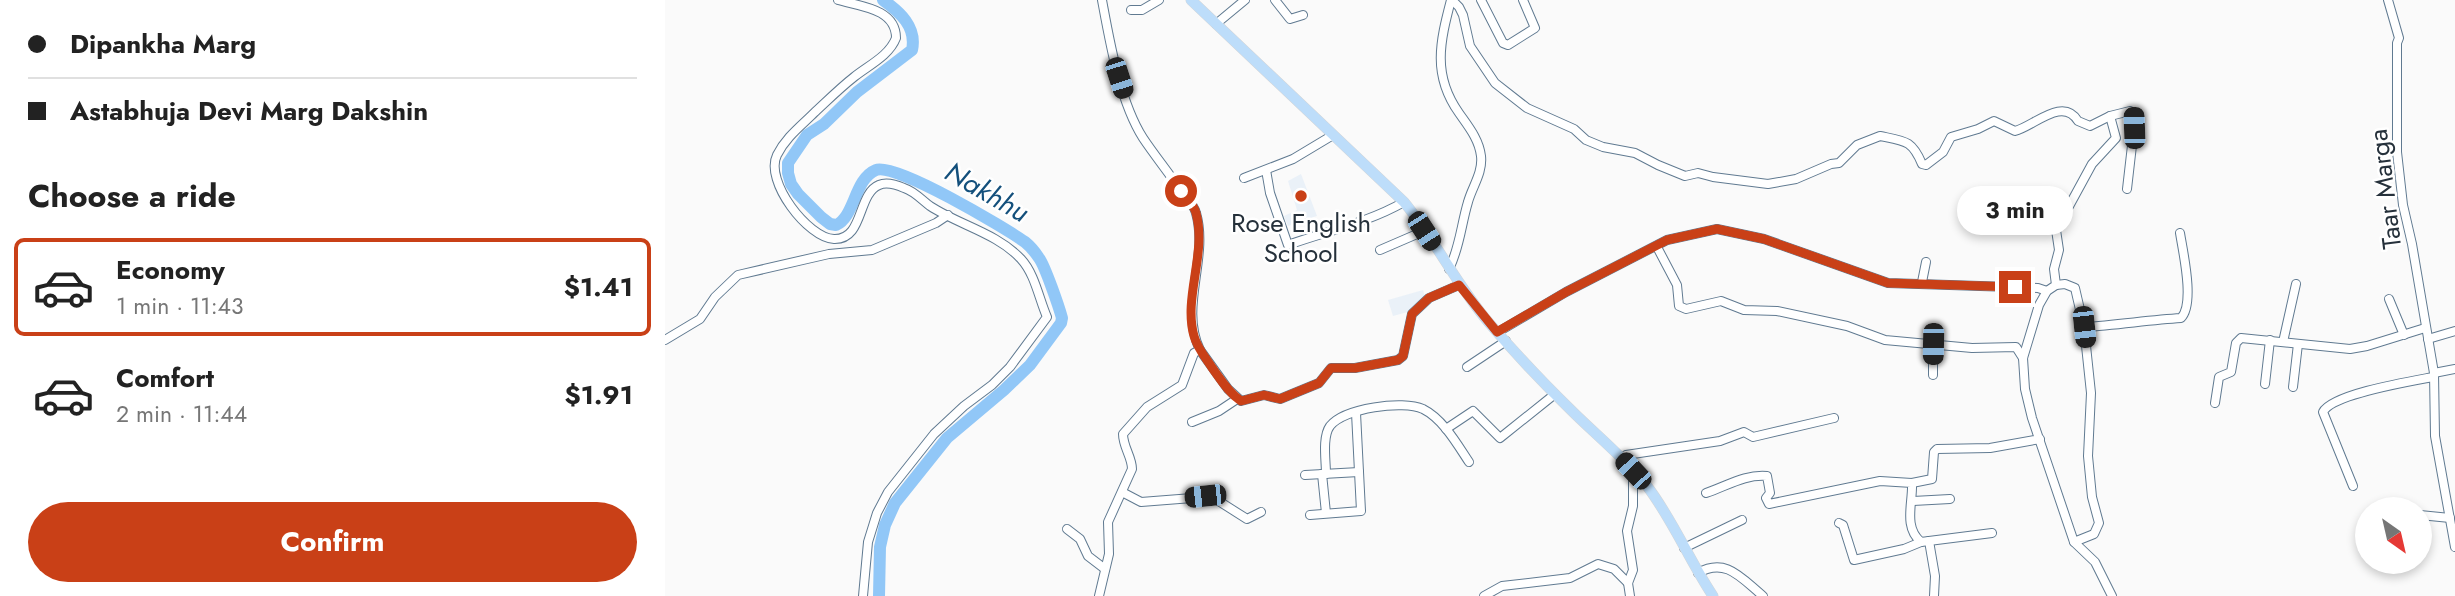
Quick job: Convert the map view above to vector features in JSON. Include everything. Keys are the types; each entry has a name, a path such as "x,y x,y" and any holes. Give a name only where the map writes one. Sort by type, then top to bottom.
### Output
{"main road":[{"path":"1191,0 1404,202 1459,285 1497,332 1633,471 1665,512 1713,596"}],"street":[{"path":"838,0 872,8 895,29 896,37 886,54 829,97 815,113 799,125 787,141 775,158 774,170 780,192 811,227 834,239 844,237 853,229 869,194 880,184 906,188 931,207 985,233 1019,257 1028,267 1047,317 1010,367 934,434 888,492 877,513 868,542 863,596"},
{"path":"1102,0 1116,68 1128,108 1142,137 1196,210 1198,264 1192,325 1200,351 1237,399 1241,401 1264,395 1280,399 1319,383 1331,368 1355,368 1398,360 1403,356 1412,314 1429,298 1459,285"},
{"path":"1131,10 1142,10 1159,0"},
{"path":"1216,24 1245,0"},
{"path":"1275,0 1290,19 1303,15"},
{"path":"1451,0 1462,15 1470,46 1490,77 1508,94 1527,108 1574,129 1586,140 1603,147 1635,153 1658,166 1685,176 1698,173 1768,184 1785,183 1839,163 1857,145 1880,135 1912,145 1921,162 1926,165 1943,152 1951,137 1994,121 2015,131 2050,113 2065,111 2074,114 2082,124 2090,126 2110,116 2130,111 2134,114 2134,128 2127,188"},
{"path":"1449,269 1458,251 1468,200 1479,172 1481,155 1472,131 1446,93 1441,76 1440,43 1451,0"},
{"path":"1481,0 1505,45 1535,28 1523,0"},
{"name":"Taar Marga","path":"2388,0 2399,38 2397,152 2403,205 2434,375 2435,436 2451,507 2455,547"},
{"path":"2056,285 2054,269 2059,250 2056,229 2092,164 2116,138 2110,116"},
{"path":"1244,178 1311,150 1333,135"},
{"path":"1266,170 1270,193 1288,245 1322,232 1356,224 1404,202"},
{"path":"665,340 699,319 715,297 738,275 829,254 872,250 936,223 948,215"},
{"path":"1497,332 1566,292 1667,240 1717,229 1764,239 1888,283 1922,282 2038,288 2047,291"},
{"path":"1380,250 1424,231"},
{"path":"2084,327 2140,323 2154,318 2182,318 2186,313 2188,301 2180,233"},
{"path":"1657,247 1677,285 1679,306 1686,309 1721,301 1744,310 1777,311 1847,326 1885,340 1972,348 2016,346 2023,358"},
{"path":"1922,282 1926,262"},
{"path":"2074,542 2094,534 2099,523 2092,497 2088,456 2091,393 2084,327 2075,288 2065,284 2056,285 2047,291 2039,305 2023,358 2028,403 2074,542 2095,562 2112,596"},
{"path":"2283,342 2296,284"},
{"path":"2389,299 2404,335"},
{"path":"2215,403 2219,377 2231,372 2234,367 2238,339 2350,349 2425,328"},
{"path":"2428,339 2455,331"},
{"path":"2265,384 2270,340"},
{"path":"1467,367 1506,341"},
{"path":"1933,344 1933,374"},
{"path":"2293,387 2298,344"},
{"path":"1099,596 1109,554 1108,522 1132,469 1123,444 1123,434 1147,407 1181,385 1194,353 1200,351"},
{"path":"2353,486 2323,412 2326,406 2373,390 2455,369"},
{"path":"1446,429 1473,411 1500,438 1555,394"},
{"path":"1192,422 1219,411 1237,399"},
{"path":"1326,513 1326,435 1330,426 1343,415 1402,404 1424,410 1446,429 1469,462"},
{"path":"1310,515 1361,511 1356,413"},
{"path":"1621,458 1626,455 1720,441 1744,432 1753,438 1834,418"},
{"path":"1706,493 1757,475 1767,476 1770,493 1766,501 1769,504 1880,481 1912,483 1932,478 1934,452 1937,449 1990,447 2040,439"},
{"path":"1627,583 1633,570 1627,531 1633,506 1633,471"},
{"path":"1305,475 1359,472"},
{"path":"1912,483 1911,531 1925,542 1935,576 1934,596"},
{"path":"1122,492 1141,502 1205,496 1247,519 1261,512"},
{"path":"1913,501 1949,499"},
{"path":"2433,516 2450,518"},
{"path":"1684,548 1742,520"},
{"path":"1839,523 1843,525 1854,559 1925,542 1991,533"},
{"path":"1067,529 1080,539 1088,556 1105,569"},
{"path":"1484,596 1502,586 1570,578 1598,564 1614,569 1627,583 1630,596"},
{"path":"1698,573 1709,567 1722,565 1763,596"}],"shaded area":[{"name":"Rose English School","path":"1301,174 1317,216 1288,226 1284,216 1297,210 1288,181"},
{"path":"1423,290 1426,300 1415,310 1393,316 1388,300"}],"waterway":[{"name":"Nakhhu","path":"879,596 880,547 885,525 895,503 947,438 1030,365 1062,318 1045,269 1029,245 974,211 926,186 887,170 876,170 863,181 847,214 836,225 821,217 791,184 788,163 807,135 824,124 857,92 912,50 910,27 901,15 883,0"}],"place":[{"name":"Rose English School","path":"1301,196"}],"route":[{"path":"1181,191 1196,210 1198,225 1198,264 1192,325 1194,338 1220,378 1241,401 1264,395 1280,399 1319,383 1331,368 1355,368 1398,360 1403,356 1412,314 1429,298 1459,285 1497,332 1566,292 1667,240 1717,229 1764,239 1888,283 2015,287"}]}
